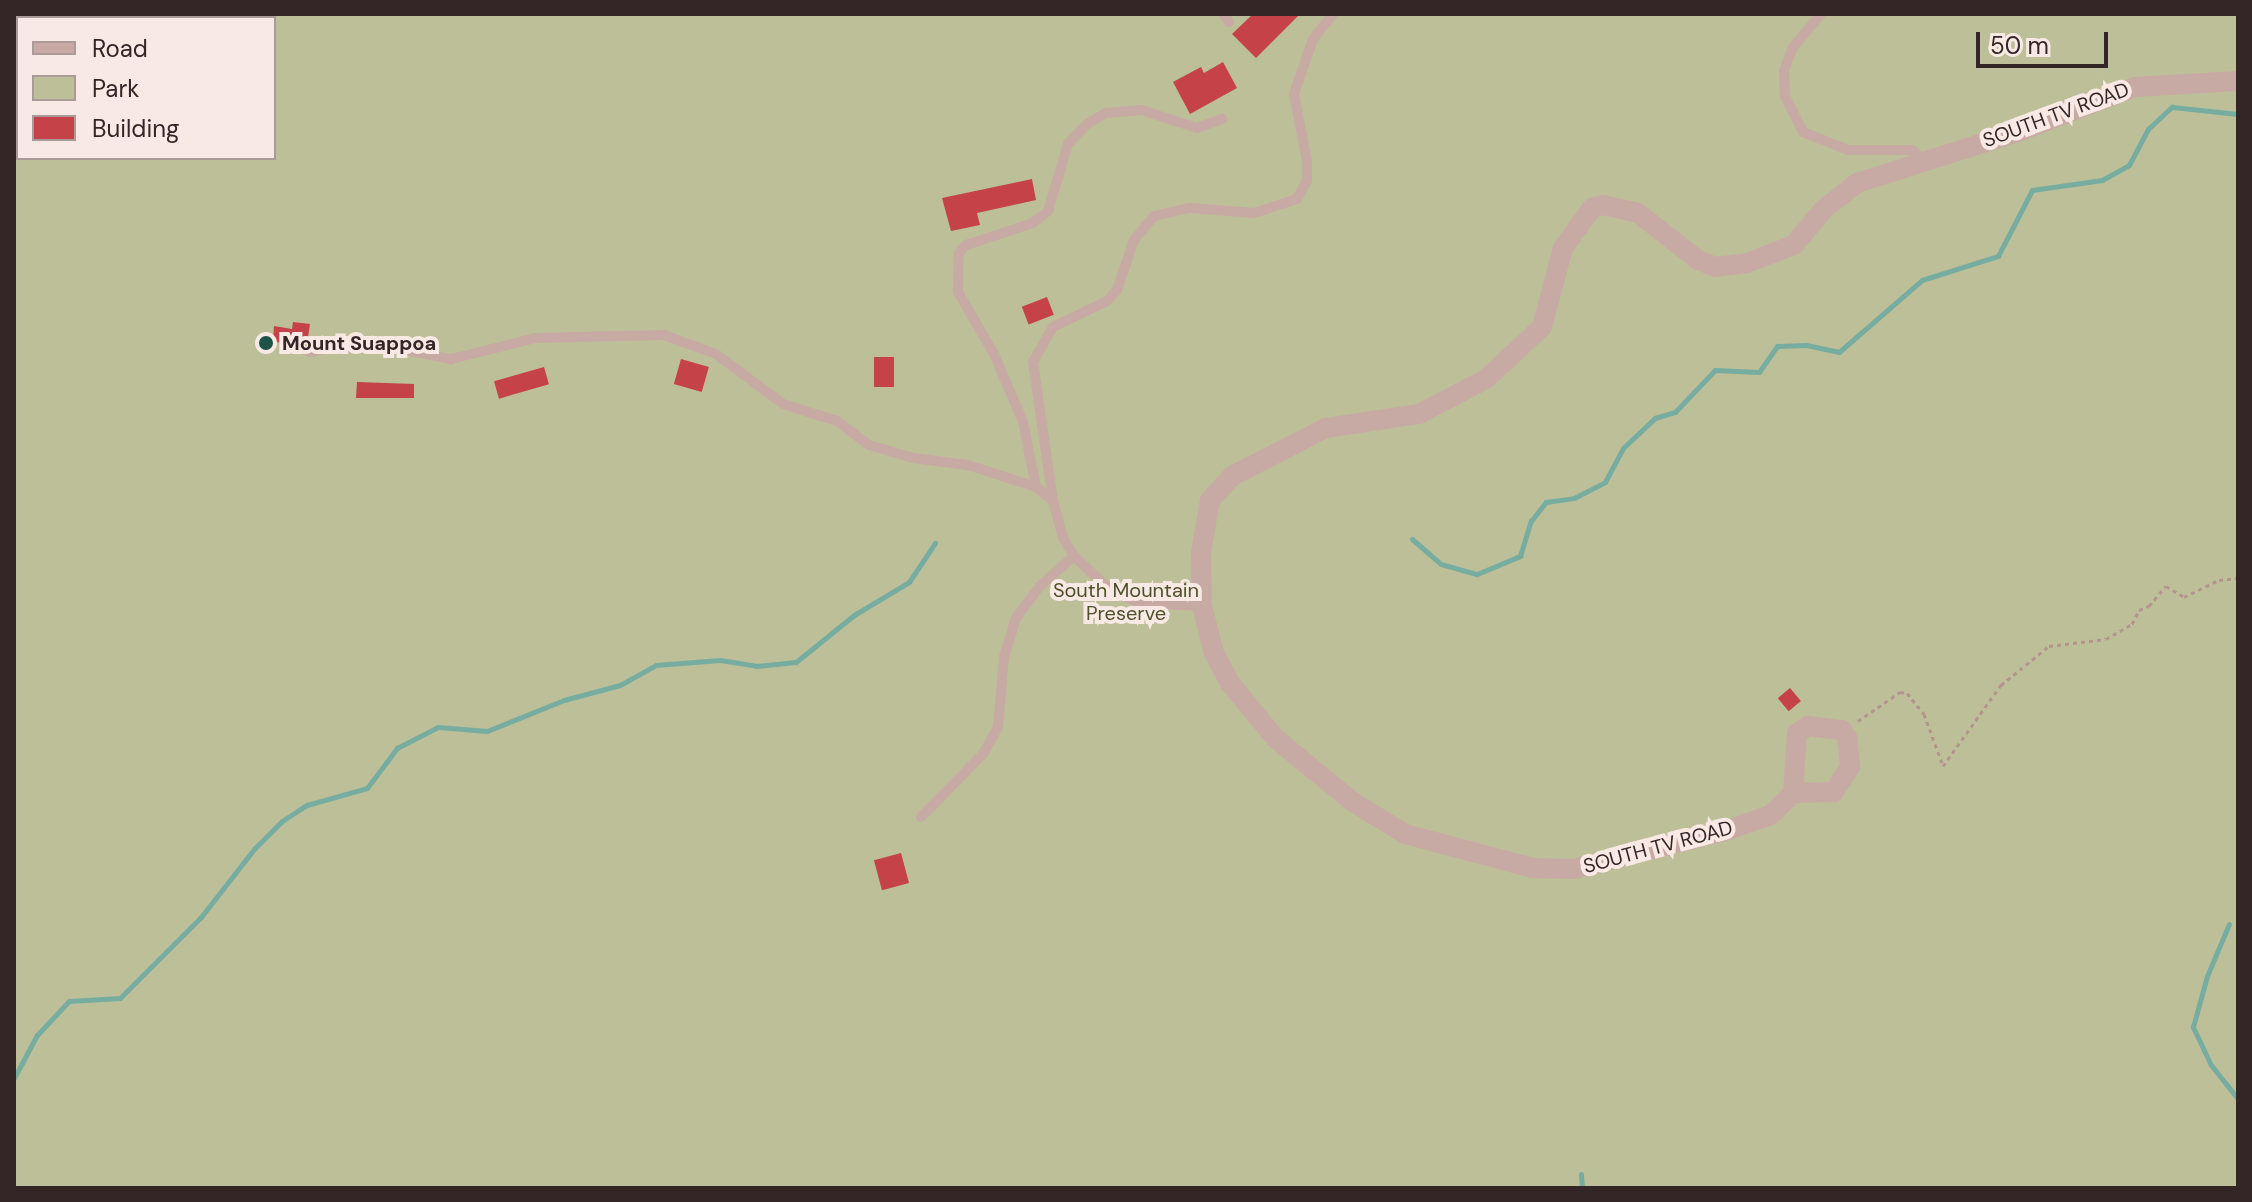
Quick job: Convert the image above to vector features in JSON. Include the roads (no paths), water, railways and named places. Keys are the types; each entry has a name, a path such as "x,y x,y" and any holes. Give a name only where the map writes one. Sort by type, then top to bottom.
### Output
{"street":[{"name":"SOUTH TV ROAD","path":"1793,793 1771,815 1728,830 1574,869 1533,868 1416,837 1353,802 1250,713 1214,653 1202,606 1204,519 1220,485 1326,428 1419,414 1486,379 1542,327 1563,248 1592,208 1603,205 1638,213 1698,260 1727,267 1794,245 1824,209 1857,183 2015,133 2135,87 2238,81"},
{"path":"1808,726 1842,730 1850,749 1844,782 1834,792 1793,793 1797,733 1808,726"}],"lane":[{"path":"1202,606 1139,603 1088,573 1074,556 1063,538 1053,501 1033,362 1039,344 1053,327 1107,301 1117,290 1134,240 1154,216 1190,208 1254,213 1297,199 1307,180 1307,161 1294,94 1313,39 1333,14"},
{"path":"1821,14 1793,47 1784,71 1785,96 1803,132 1848,150 1912,150 1924,160"},
{"path":"1036,487 1023,422 994,354 958,292 959,253 966,245 1033,223 1048,211 1068,144 1087,124 1106,113 1141,110 1197,128 1222,119"},
{"path":"309,352 364,342 451,359 535,338 664,335 716,354 783,404 837,421 869,445 913,458 968,465 1036,487 1053,501"},
{"path":"921,817 983,754 998,727 1004,657 1016,618 1039,587 1074,556"}],"waterway":[{"path":"1412,539 1441,564 1477,574 1520,556 1531,521 1546,502 1574,498 1605,482 1623,448 1655,418 1675,412 1715,370 1759,372 1777,346 1806,345 1839,352 1922,280 1998,256 2032,190 2102,180 2129,165 2148,129 2172,107 2238,114"},
{"path":"14,1078 37,1035 69,1001 120,998 201,917 255,848 282,821 307,805 367,788 397,748 438,727 487,731 564,700 620,685 656,665 720,660 756,666 796,662 854,615 909,582 935,543"},
{"path":"2229,924 2207,976 2193,1027 2211,1065 2238,1099"},
{"path":"1581,1174 1582,1188"}],"place":[{"name":"Mount Suappoa","path":"266,343"}],"park label":[{"name":"South Mountain Preserve","path":"1126,602"}]}
